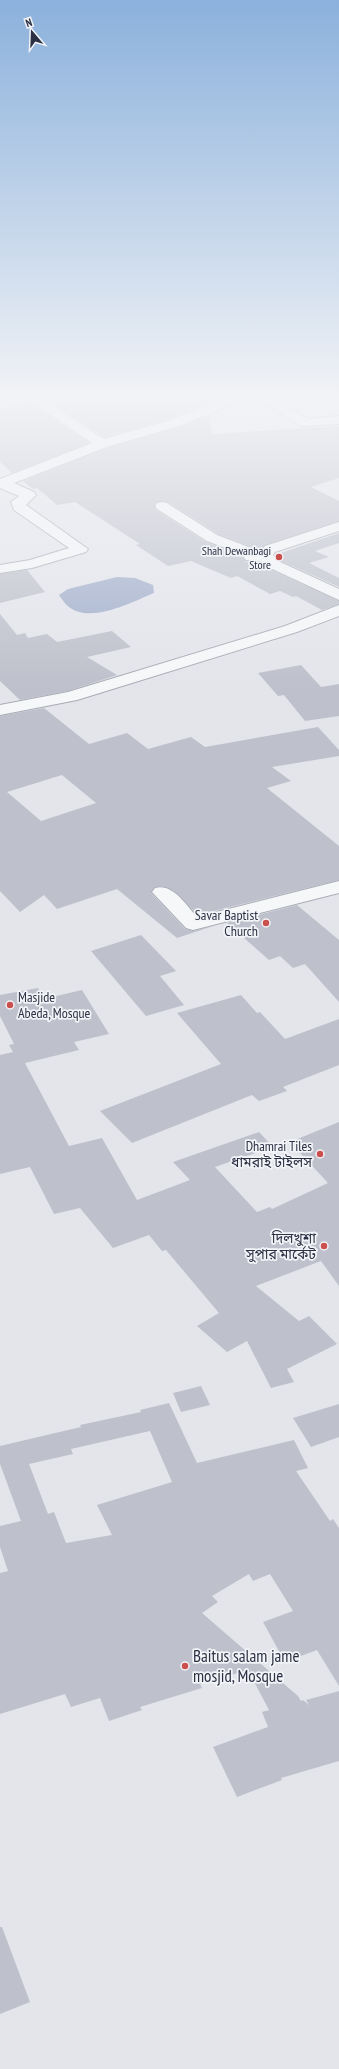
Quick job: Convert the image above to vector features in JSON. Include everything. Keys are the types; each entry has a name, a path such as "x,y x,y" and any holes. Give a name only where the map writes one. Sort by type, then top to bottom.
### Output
{"street":[{"path":"0,568 32,564 81,549 19,507 18,502 29,495 21,492"},
{"path":"162,506 212,538 246,552 267,553 339,526"},
{"path":"267,553 273,564 339,595"},
{"path":"0,710 78,694 291,630 339,610"},
{"path":"162,892 193,924 339,887"}],"water":[{"path":"117,577 135,578 153,585 154,593 112,610 88,613 78,612 69,607 59,595 68,589"}],"building":[{"path":"41,492 320,492 339,501 339,521 265,545 259,550 218,534 168,502 157,502 154,505 156,510 206,542 240,555 246,562 260,562 267,568 339,601 339,604 322,610 296,596 293,597 280,591 270,594 237,576 231,578 191,561 168,566 136,545 140,544 75,502 57,505"},
{"path":"339,533 339,543 315,551 329,557 309,563 339,578 339,587 279,560 275,555"},
{"path":"27,570 45,592 0,603 0,574"},
{"path":"0,614 17,635 25,633 28,638 47,634 57,642 112,631 131,647 87,657 117,675 68,691 20,700 0,681"},
{"path":"301,665 321,687 339,684 339,716 305,721 284,695 278,696 258,673"},
{"path":"44,708 89,744 127,733 148,749 191,737 205,747 318,727 339,750 339,756 272,767 291,781 267,788 339,846 339,880 198,915 174,891 162,886 155,887 151,893 185,929 193,931 213,926 177,938 117,889 57,909 44,895 20,912 0,891 0,716","holes":["62,775 96,803 41,821 7,792"]},
{"path":"297,905 339,940 339,1002 305,964 293,968 280,956 269,960 227,923"},
{"path":"141,935 176,971 160,976 184,1005 146,1016 91,951"},
{"path":"38,988 44,999 82,990 109,1034 74,1042 79,1050 25,1063 69,1146 102,1138 137,1200 190,1180 173,1162 259,1132 273,1147 215,1167 257,1212 270,1207 272,1209 328,1183 290,1142 339,1122 339,1286 321,1261 256,1286 299,1321 309,1316 337,1344 287,1369 294,1382 271,1388 247,1341 227,1352 197,1326 219,1313 166,1250 162,1251 149,1235 113,1248 80,1208 54,1214 30,1167 0,1174 0,1055 13,1052 9,1045 14,1044 0,1016 0,995"},
{"path":"241,995 257,1013 260,1012 285,1039 339,1019 339,1065 283,1087 287,1091 259,1101 252,1095 132,1143 100,1111 221,1064 177,1013"},
{"path":"201,1386 210,1405 181,1412 173,1393"},
{"path":"169,1403 197,1463 294,1440 308,1468 296,1471 330,1521 333,1519 339,1528 339,1686 317,1650 285,1662 263,1622 293,1611 270,1574 253,1581 249,1574 212,1596 218,1602 202,1613 298,1696 301,1701 303,1700 309,1705 306,1700 339,1691 339,1761 281,1778 282,1780 237,1797 213,1747 268,1727 262,1712 269,1710 248,1670 200,1684 202,1688 140,1707 142,1710 109,1721 100,1698 71,1707 65,1694 0,1714 0,1573 8,1571 0,1547 0,1526 21,1521 0,1464 0,1446 81,1427 80,1425 141,1412 140,1410","holes":["150,1431 172,1482 97,1505 112,1535 66,1543 54,1512 48,1514 29,1464 73,1454 71,1449"]},
{"path":"339,1404 339,1437 311,1447 293,1418"},
{"path":"0,1927 2,1927 30,2002 0,2014"}],"place":[{"name":"Shah Dewanbagi Store","path":"279,557"},
{"name":"Savar Baptist Church","path":"266,923"},
{"name":"Masjide Abeda, Mosque","path":"10,1005"},
{"name":"Dhamrai Tiles ধামরাই টাইলস","path":"320,1154"},
{"name":"দিলখুশা সুপার মার্কেট","path":"324,1246"},
{"name":"Baitus salam jame mosjid, Mosque","path":"185,1666"}]}
